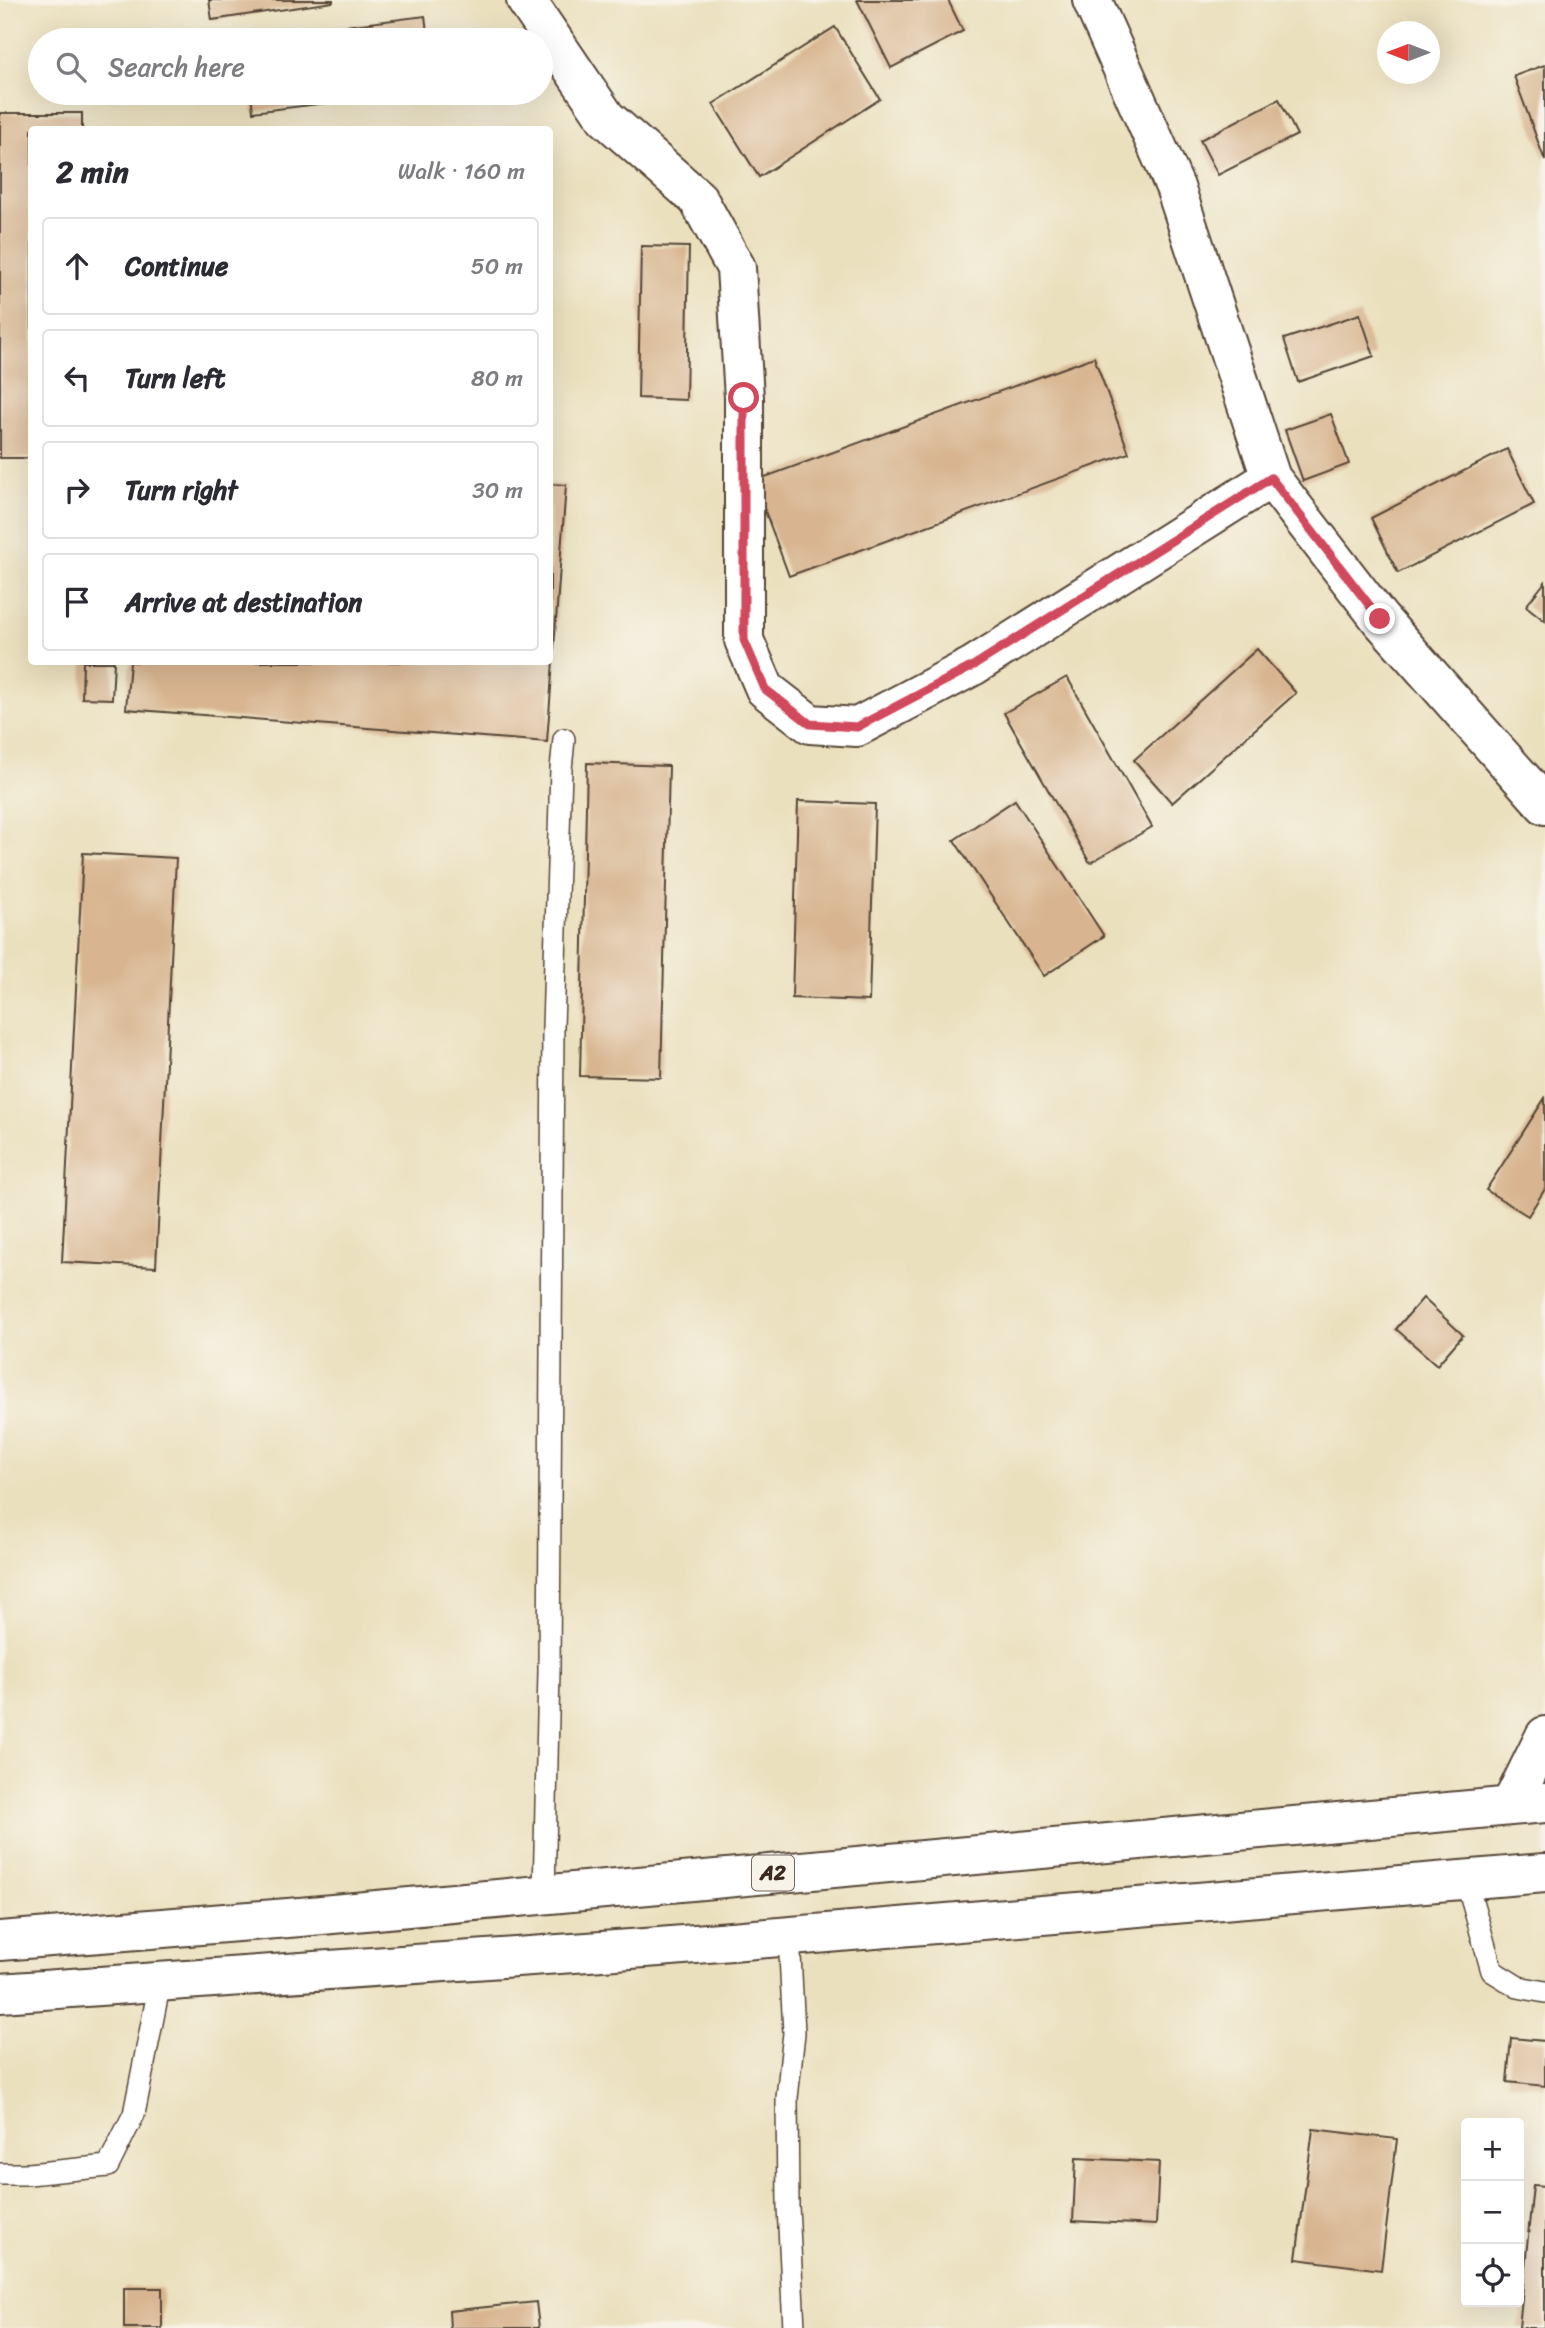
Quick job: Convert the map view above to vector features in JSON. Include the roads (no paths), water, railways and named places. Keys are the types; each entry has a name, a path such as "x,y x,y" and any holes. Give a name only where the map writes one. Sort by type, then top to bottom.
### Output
{"main road":[{"path":"526,0 545,28"},
{"path":"1093,0 1175,187 1271,478 1380,619 1545,805"},
{"path":"553,40 606,118 698,199 736,268 744,398 744,640 765,689 810,724 857,727 973,666 1271,478"},
{"path":"1528,1804 1545,1736"},
{"name":"A2","path":"0,1941 1528,1804"},
{"path":"0,1993 659,1947 1545,1874"}],"lane":[{"path":"544,1894 549,1671 553,1027 564,739"},
{"path":"1466,1880 1492,1971 1518,1987 1545,1992"},
{"path":"789,1935 794,2033 787,2098 794,2328"},
{"path":"0,2174 29,2174 108,2165 135,2114 159,1982"}]}
